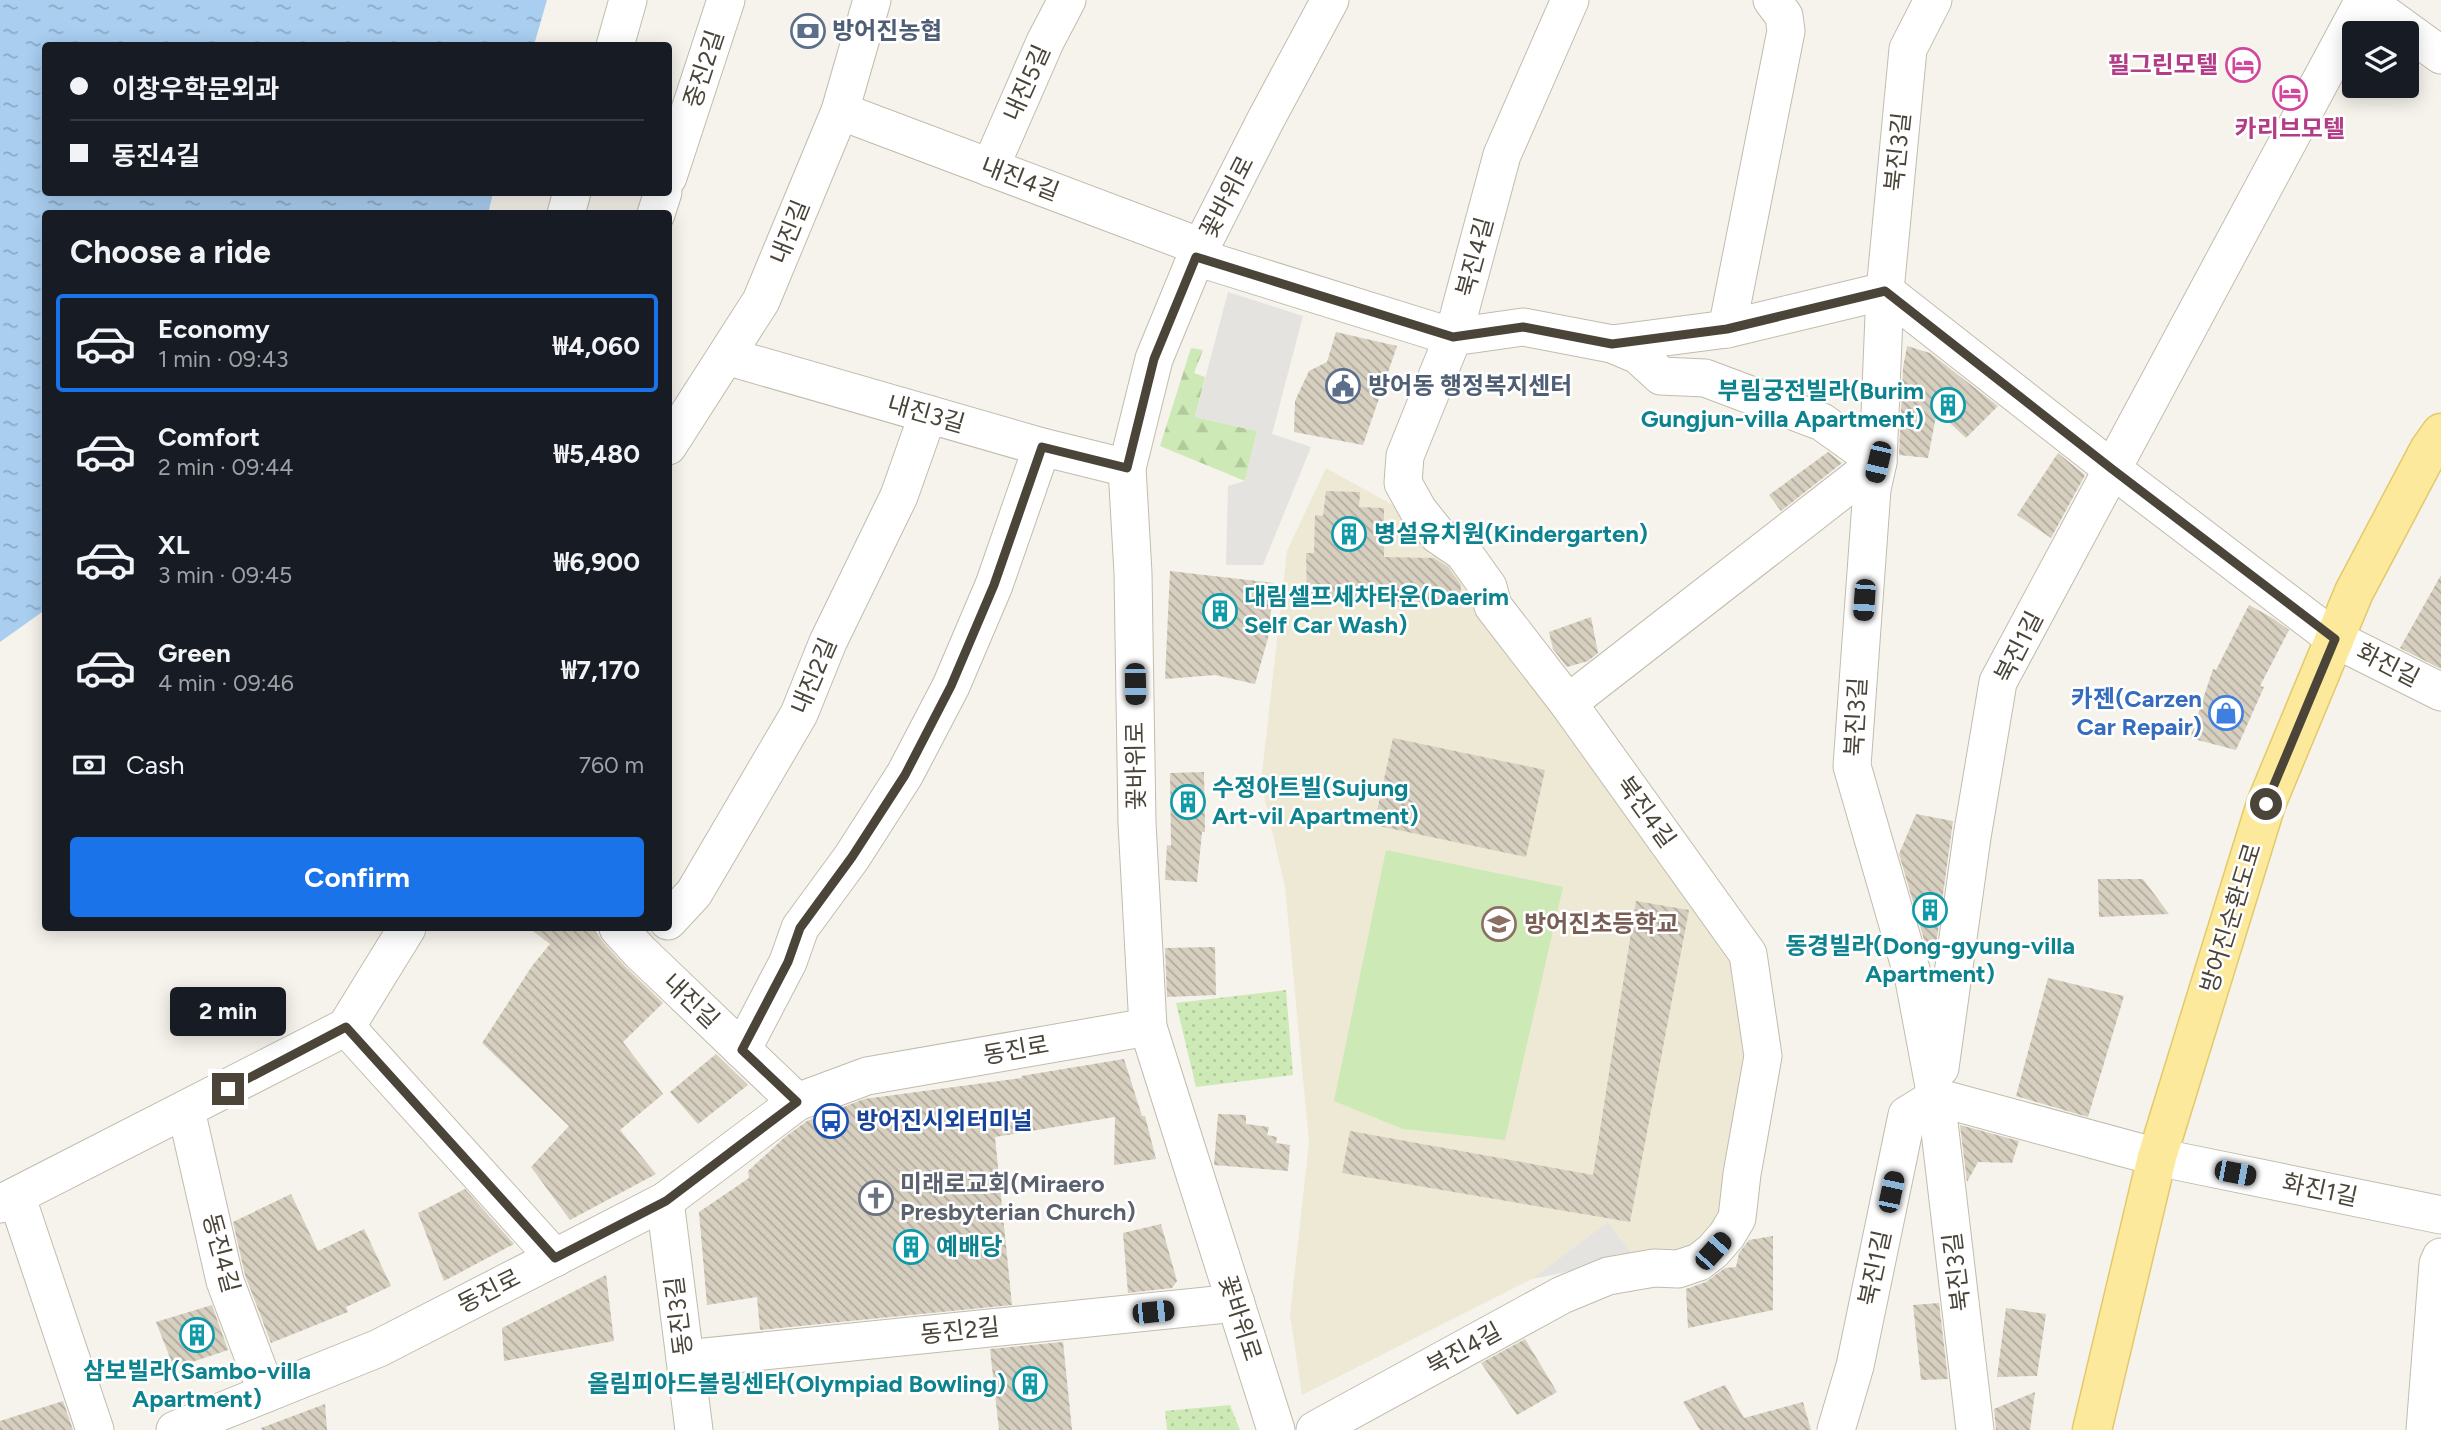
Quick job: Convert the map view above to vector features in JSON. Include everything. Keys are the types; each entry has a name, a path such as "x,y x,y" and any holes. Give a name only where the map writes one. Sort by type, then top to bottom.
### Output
{"main road":[{"name":"방어진순환도로","path":"2092,1430 2157,1157 2266,804 2361,580 2429,450 2441,433"}],"street":[{"path":"616,42 628,0"},
{"name":"중진2길","path":"672,165 726,0"},
{"name":"내진길","path":"672,440 761,301 839,111 872,0"},
{"name":"내진5길","path":"990,168 1067,0"},
{"name":"꽃바위로","path":"1276,1430 1148,1027 1137,824 1133,573 1127,468 1154,359 1198,252 1330,0"},
{"name":"북진4길","path":"1315,1430 1562,1295 1608,1276 1654,1268 1678,1269 1699,1262 1727,1235 1737,1218 1763,1056 1748,954 1568,703 1493,606 1488,587 1463,552 1438,535 1418,510 1403,483 1405,456 1453,337 1502,155 1570,0"},
{"path":"1727,329 1786,31 1784,16 1772,0"},
{"name":"북진3길","path":"1934,0 1908,50 1885,291 1878,462 1872,489 1853,766 1913,980 1937,1097 1975,1430"},
{"path":"2364,0 2441,55"},
{"name":"북진1길","path":"1836,1430 1855,1366 1907,1115 1937,1097 1972,837 1998,682 2364,0"},
{"name":"내진4길","path":"839,111 990,168 1198,252 1453,337"},
{"path":"1612,344 1727,329 1885,291"},
{"name":"화진길","path":"1885,291 2335,639 2441,692"},
{"path":"1453,337 1523,327 1612,344 1637,355 1661,376 1704,378 1822,422 1878,462 1568,703"},
{"name":"내진3길","path":"726,356 1042,447 1127,468"},
{"name":"내진2길","path":"672,917 694,893 799,714 828,642 899,496 928,414"},
{"path":"742,1050 788,962 800,928 852,857 905,775 951,686 994,585 1042,447"},
{"path":"95,1430 8,1201 346,1027 405,931"},
{"name":"내진길","path":"640,936 742,1050 797,1102"},
{"path":"346,1027 555,1258"},
{"name":"동진로","path":"175,1430 379,1348 666,1201 797,1102 867,1076 1148,1027"},
{"name":"화진1길","path":"1937,1097 2157,1157 2441,1215"},
{"name":"동진4길","path":"186,1110 225,1281 267,1393"},
{"name":"동진3길","path":"666,1201 694,1430"},
{"path":"2425,1430 2438,1264 2441,1257"},
{"name":"동진2길","path":"685,1359 1236,1303"}],"shaded area":[{"path":"1228,292 1303,316 1272,434 1311,447 1263,565 1226,565 1228,486 1245,481 1257,431 1195,417"},
{"name":"방어진초등학교","path":"1326,468 1393,505 1430,555 1464,556 1737,960 1750,1074 1714,1234 1701,1254 1635,1258 1608,1222 1532,1279 1302,1395 1290,1315 1309,1142 1285,887 1261,782 1287,551"},
{"path":"1608,1222 1635,1258 1532,1279"}],"green space":[{"path":"1191,348 1203,350 1194,373 1205,377 1195,417 1257,431 1245,481 1160,446"},
{"path":"1386,850 1563,887 1505,1140 1403,1129 1334,1101"},
{"path":"1286,990 1293,1075 1196,1087 1176,1003"},
{"path":"1230,1405 1240,1430 1167,1430 1165,1411"}],"water":[{"path":"0,0 547,0 535,42 42,42 42,196 492,196 489,210 42,210 42,612 0,642"}],"building":[{"name":"방어동 행정복지센터","path":"1336,332 1397,346 1363,445 1294,432 1295,401 1309,371 1327,362"},
{"name":"부림궁전빌라(Burim Gungjun-villa Apartment)","path":"1907,346 1930,353 1998,406 1966,438 1937,411 1928,458 1899,455 1903,368"},
{"path":"1828,452 1842,463 1781,511 1769,495"},
{"path":"2058,453 2085,475 2051,538 2017,515"},
{"name":"병설유치원(Kindergarten)","path":"1326,491 1360,492 1359,507 1384,508 1384,557 1434,558 1448,567 1461,585 1460,604 1307,599 1306,553 1314,553 1315,515 1323,516"},
{"name":"대림셀프세차타운(Daerim Self Car Wash)","path":"1170,571 1274,583 1268,638 1255,684 1215,675 1165,679"},
{"path":"2441,575 2441,669 2400,648"},
{"path":"2249,605 2289,630 2260,686 2264,687 2236,750 2190,738 2213,669 2216,670"},
{"path":"1591,617 1598,653 1588,661 1567,667 1553,649 1549,632"},
{"path":"1393,738 1545,770 1526,857 1374,825"},
{"path":"1204,772 1205,832 1202,832 1197,882 1165,880 1167,845 1171,846 1170,773"},
{"name":"동경빌라(Dong-gyung-villa Apartment)","path":"1916,814 1953,821 1934,960 1930,960 1899,854"},
{"path":"2098,879 2143,879 2169,914 2099,917"},
{"path":"1636,901 1689,910 1630,1222 1342,1173 1350,1131 1593,1175"},
{"path":"533,931 595,931 625,966 663,1003 623,1042 663,1094 620,1130 656,1174 570,1220 531,1167 569,1126 482,1043 532,966 550,944"},
{"path":"1215,947 1216,995 1167,997 1165,948"},
{"path":"2048,978 2124,996 2088,1117 2016,1096"},
{"path":"716,1054 748,1085 698,1124 670,1092"},
{"name":"미래로교회(Miraero Presbyterian Church)","path":"1124,1059 1142,1116 1145,1116 1156,1159 1114,1165 1115,1117 995,1137 1012,1305 760,1330 757,1297 707,1305 699,1212 749,1178 748,1171 807,1121 864,1099 1022,1078 1021,1076"},
{"path":"1218,1114 1246,1115 1246,1124 1269,1127 1267,1135 1277,1137 1276,1143 1290,1145 1288,1171 1214,1165"},
{"path":"1960,1125 2019,1141 2012,1163 1978,1162 1967,1182"},
{"path":"465,1189 514,1244 444,1281 418,1213"},
{"path":"291,1194 318,1251 364,1229 391,1286 346,1307 348,1312 271,1343 245,1275 233,1222"},
{"path":"1161,1224 1177,1281 1172,1288 1128,1293 1123,1233"},
{"path":"1773,1236 1773,1310 1688,1328 1686,1289 1706,1282 1725,1268 1736,1267 1739,1253 1749,1240"},
{"path":"606,1275 614,1341 504,1361 502,1328"},
{"path":"1939,1303 1948,1379 1921,1380 1913,1305"},
{"name":"삼보빌라(Sambo-villa Apartment)","path":"212,1305 228,1350 174,1368 156,1322"},
{"path":"2006,1308 2046,1314 2037,1376 1997,1377"},
{"path":"1525,1339 1557,1392 1517,1415 1481,1363"},
{"name":"올림피아드볼링센타(Olympiad Bowling)","path":"1063,1342 1072,1430 999,1430 990,1349"},
{"path":"1725,1385 1744,1418 1803,1402 1811,1430 1700,1430 1683,1402"},
{"path":"2035,1392 2030,1430 1996,1430 1994,1409"},
{"path":"63,1401 73,1430 0,1430 0,1421"},
{"path":"325,1404 327,1430 261,1428"}],"place":[{"name":"방어진농협","path":"808,31"},
{"name":"필그린모텔","path":"2243,65"},
{"name":"카리브모텔","path":"2290,93"},
{"name":"방어동 행정복지센터","path":"1343,386"},
{"name":"부림궁전빌라(Burim Gungjun-villa Apartment)","path":"1948,405"},
{"name":"병설유치원(Kindergarten)","path":"1349,534"},
{"name":"대림셀프세차타운(Daerim Self Car Wash)","path":"1220,611"},
{"name":"카젠(Carzen Car Repair)","path":"2226,713"},
{"name":"수정아트빌(Sujung Art-vil Apartment)","path":"1188,802"},
{"name":"동경빌라(Dong-gyung-villa Apartment)","path":"1930,910"},
{"name":"방어진초등학교","path":"1499,924"},
{"name":"방어진시외터미널","path":"831,1121"},
{"name":"미래로교회(Miraero Presbyterian Church)","path":"876,1198"},
{"name":"예배당","path":"911,1247"},
{"name":"삼보빌라(Sambo-villa Apartment)","path":"197,1335"},
{"name":"올림피아드볼링센타(Olympiad Bowling)","path":"1030,1384"}],"route":[{"path":"228,1089 346,1027 555,1258 666,1201 797,1102 742,1050 788,962 800,928 852,857 905,775 951,686 994,585 1042,447 1127,468 1154,359 1196,257 1453,337 1523,327 1612,344 1727,329 1885,291 2335,639 2266,804"}]}
